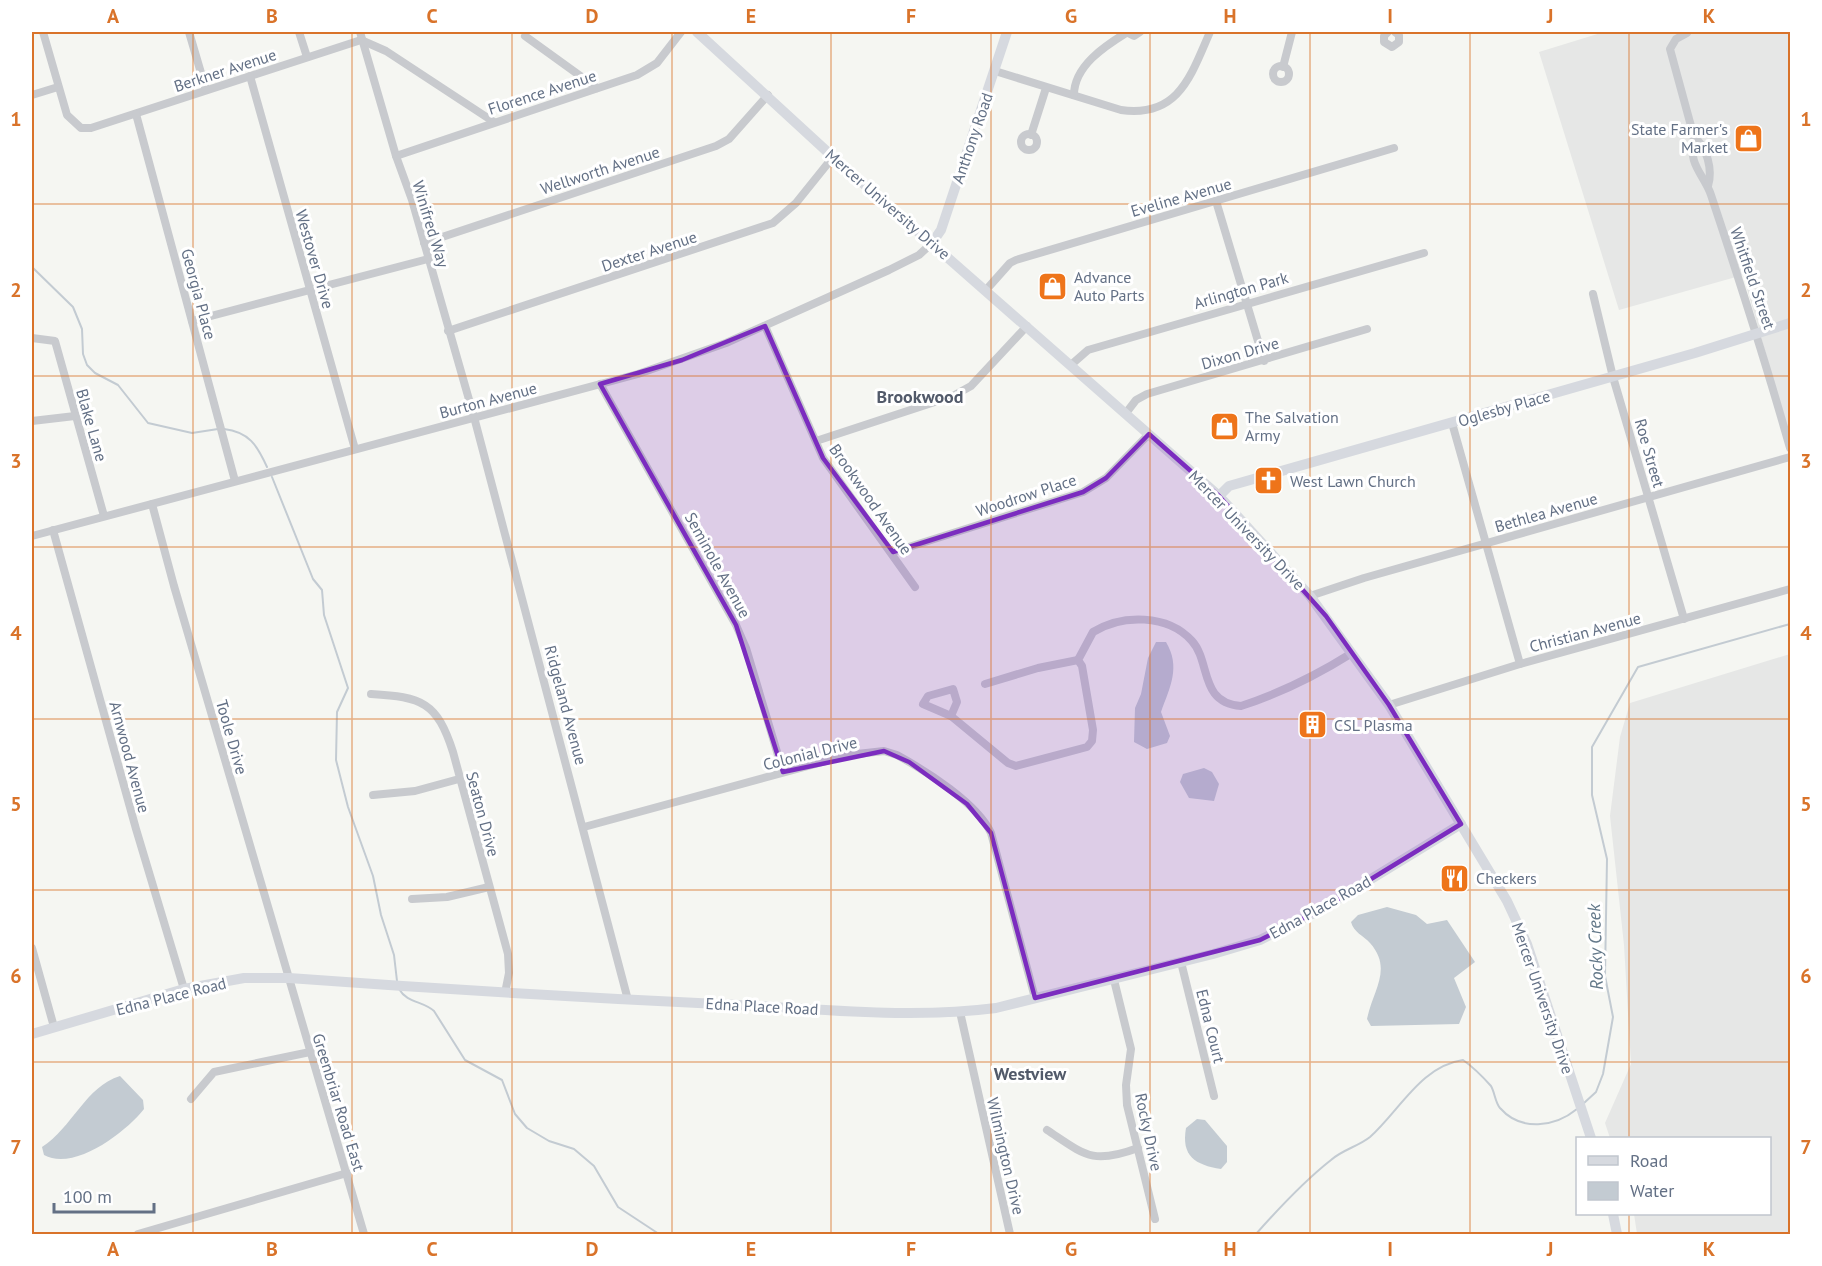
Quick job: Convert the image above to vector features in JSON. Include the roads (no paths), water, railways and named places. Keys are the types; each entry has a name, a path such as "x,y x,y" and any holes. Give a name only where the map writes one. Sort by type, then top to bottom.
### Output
{"street":[{"path":"32,95 58,87 43,32"},
{"path":"189,32 206,90"},
{"path":"299,32 307,57"},
{"name":"Florence Avenue","path":"396,156 650,69 681,32"},
{"name":"Mercer University Drive","path":"697,32 833,157 1072,364 1219,496 1310,596 1389,705 1518,923 1591,1137"},
{"name":"Anthony Road","path":"932,243 941,230 1007,32"},
{"path":"1074,95 1083,71 1096,53 1126,32 1134,36 1140,32"},
{"path":"995,71 1046,88 1134,112 1160,107 1180,92 1188,81 1210,32"},
{"path":"1283,67 1292,32"},
{"path":"1388,32 1384,39 1386,45 1392,47 1399,42 1399,36 1395,32"},
{"name":"Whitfield Street","path":"1687,33 1676,39 1670,49 1694,137 1691,146 1695,163 1701,179 1708,186 1757,332 1791,448"},
{"path":"361,36 494,122"},
{"name":"Berkner Avenue","path":"58,87 70,120 81,128 88,128 307,57 361,36"},
{"name":"Winifred Way","path":"361,36 474,417"},
{"path":"525,36 597,88"},
{"name":"Westover Drive","path":"250,76 355,449"},
{"path":"1031,135 1046,88"},
{"name":"Wellworth Avenue","path":"424,243 716,146 729,139 768,95"},
{"name":"Georgia Place","path":"136,114 235,481"},
{"name":"Whitfield Street","path":"1694,137 1700,142 1707,159 1711,176 1708,186"},
{"name":"Eveline Avenue","path":"986,290 1010,263 1016,260 1394,148"},
{"name":"Dexter Avenue","path":"448,331 773,223 796,203 833,157"},
{"path":"1216,201 1264,361"},
{"name":"Burton Avenue","path":"32,536 682,360 765,326 920,255 932,243"},
{"name":"Arlington Park","path":"1072,364 1088,350 1424,253"},
{"path":"192,321 428,259"},
{"name":"Roe Street","path":"1593,294 1613,377 1684,619"},
{"name":"Oglesby Place","path":"1219,496 1229,486 1613,377 1791,323"},
{"name":"Brookwood Avenue","path":"765,326 823,458 893,552 915,587"},
{"path":"816,441 953,396 970,386 1027,326"},
{"name":"Dixon Drive","path":"1126,413 1136,400 1147,394 1367,329"},
{"name":"Blake Lane","path":"32,338 55,341 104,516"},
{"name":"Seminole Avenue","path":"600,384 736,625 746,648 783,772"},
{"path":"32,421 75,416"},
{"name":"Ridgeland Avenue","path":"474,417 628,1000"},
{"path":"1452,423 1520,664"},
{"name":"Woodrow Place","path":"893,552 1083,492 1106,478 1149,434"},
{"name":"Bethlea Avenue","path":"1310,596 1485,543 1791,457"},
{"name":"Toole Drive","path":"152,504 289,978"},
{"name":"Arnwood Avenue","path":"53,530 132,817 184,989"},
{"name":"Christian Avenue","path":"1389,705 1401,699 1520,664 1791,589"},
{"path":"1078,660 1088,639 1101,627 1136,620 1160,622 1174,628 1192,641 1207,680 1218,697 1232,705 1241,706 1313,676 1352,652"},
{"path":"985,684 1038,668 1078,660"},
{"path":"951,716 957,702 953,689 924,699 924,704 928,708 951,716 1008,764 1016,766 1087,747 1092,741 1093,730 1082,666 1078,660"},
{"name":"Seaton Drive","path":"371,694 409,698 429,706 447,732 508,954 509,973 505,993"},
{"name":"Colonial Drive","path":"584,827 854,754 884,751 909,762 967,804 984,820 991,833 1035,998"},
{"path":"373,795 415,791 459,779"},
{"name":"Edna Place Road","path":"32,1034 184,989 244,978 289,978 628,1000 911,1013 960,1012 996,1008 1114,980 1233,948 1278,932 1322,909 1461,824"},
{"path":"412,899 447,897 489,887"},
{"path":"32,948 54,1027"},
{"name":"Edna Court","path":"1180,962 1214,1096"},
{"name":"Greenbriar Road East","path":"289,978 364,1234"},
{"name":"Rocky Drive","path":"1114,980 1131,1049 1126,1096 1155,1219"},
{"name":"Wilmington Drive","path":"960,1012 1010,1234"},
{"path":"191,1099 213,1072 310,1052"},
{"path":"1047,1130 1093,1158 1122,1154 1138,1148"},
{"path":"138,1234 347,1173"},
{"path":"1613,1215 1617,1234"}],"water":[{"path":"1156,642 1166,642 1173,660 1172,677 1161,712 1170,736 1167,743 1147,749 1134,742 1135,708 1141,694 1148,658"},
{"path":"1204,768 1212,772 1219,784 1214,801 1189,798 1180,782 1183,774"},
{"path":"1387,907 1416,915 1427,924 1447,920 1475,962 1454,978 1466,1007 1459,1024 1371,1026 1367,1019 1379,980 1380,962 1370,943 1356,931 1351,922 1358,915"},
{"path":"120,1076 143,1100 144,1109 136,1118 112,1138 84,1154 56,1159 44,1155 42,1147 53,1139 88,1098 108,1081"},
{"path":"1197,1119 1205,1120 1227,1146 1227,1162 1221,1169 1197,1162 1188,1152 1185,1138 1186,1128"}],"waterway":[{"path":"32,267 73,307 82,329 83,354 87,365 95,373 118,385 148,423 192,433 218,429"},
{"path":"224,429 240,433 251,441 260,452 267,467"},
{"path":"272,477 313,579 322,590 324,615 348,688 337,712 336,760 348,807 373,876 381,915 394,955 397,981"},
{"name":"Rocky Creek","path":"1584,1103 1596,1092 1603,1074 1613,1017 1605,976 1607,859 1592,795 1592,747 1638,667 1790,624"},
{"path":"399,989 406,997 434,1011 465,1060 502,1080 515,1114 527,1128 549,1141 574,1149 594,1166 618,1207 659,1234"},
{"name":"Rocky Creek","path":"1256,1234 1311,1177 1335,1157 1370,1137 1423,1080 1448,1064 1463,1060 1491,1086 1500,1108 1508,1116 1518,1121 1528,1124 1549,1123 1577,1109"}],"place":[{"name":"State Farmer's Market","path":"1749,138"},
{"name":"Advance Auto Parts","path":"1053,286"},
{"name":"The Salvation Army","path":"1224,426"},
{"name":"West Lawn Church","path":"1269,481"},
{"name":"CSL Plasma","path":"1313,725"},
{"name":"Checkers","path":"1455,878"}],"district":[{"name":"Brookwood","path":"920,396"},
{"name":"Westview","path":"1030,1073"}]}
